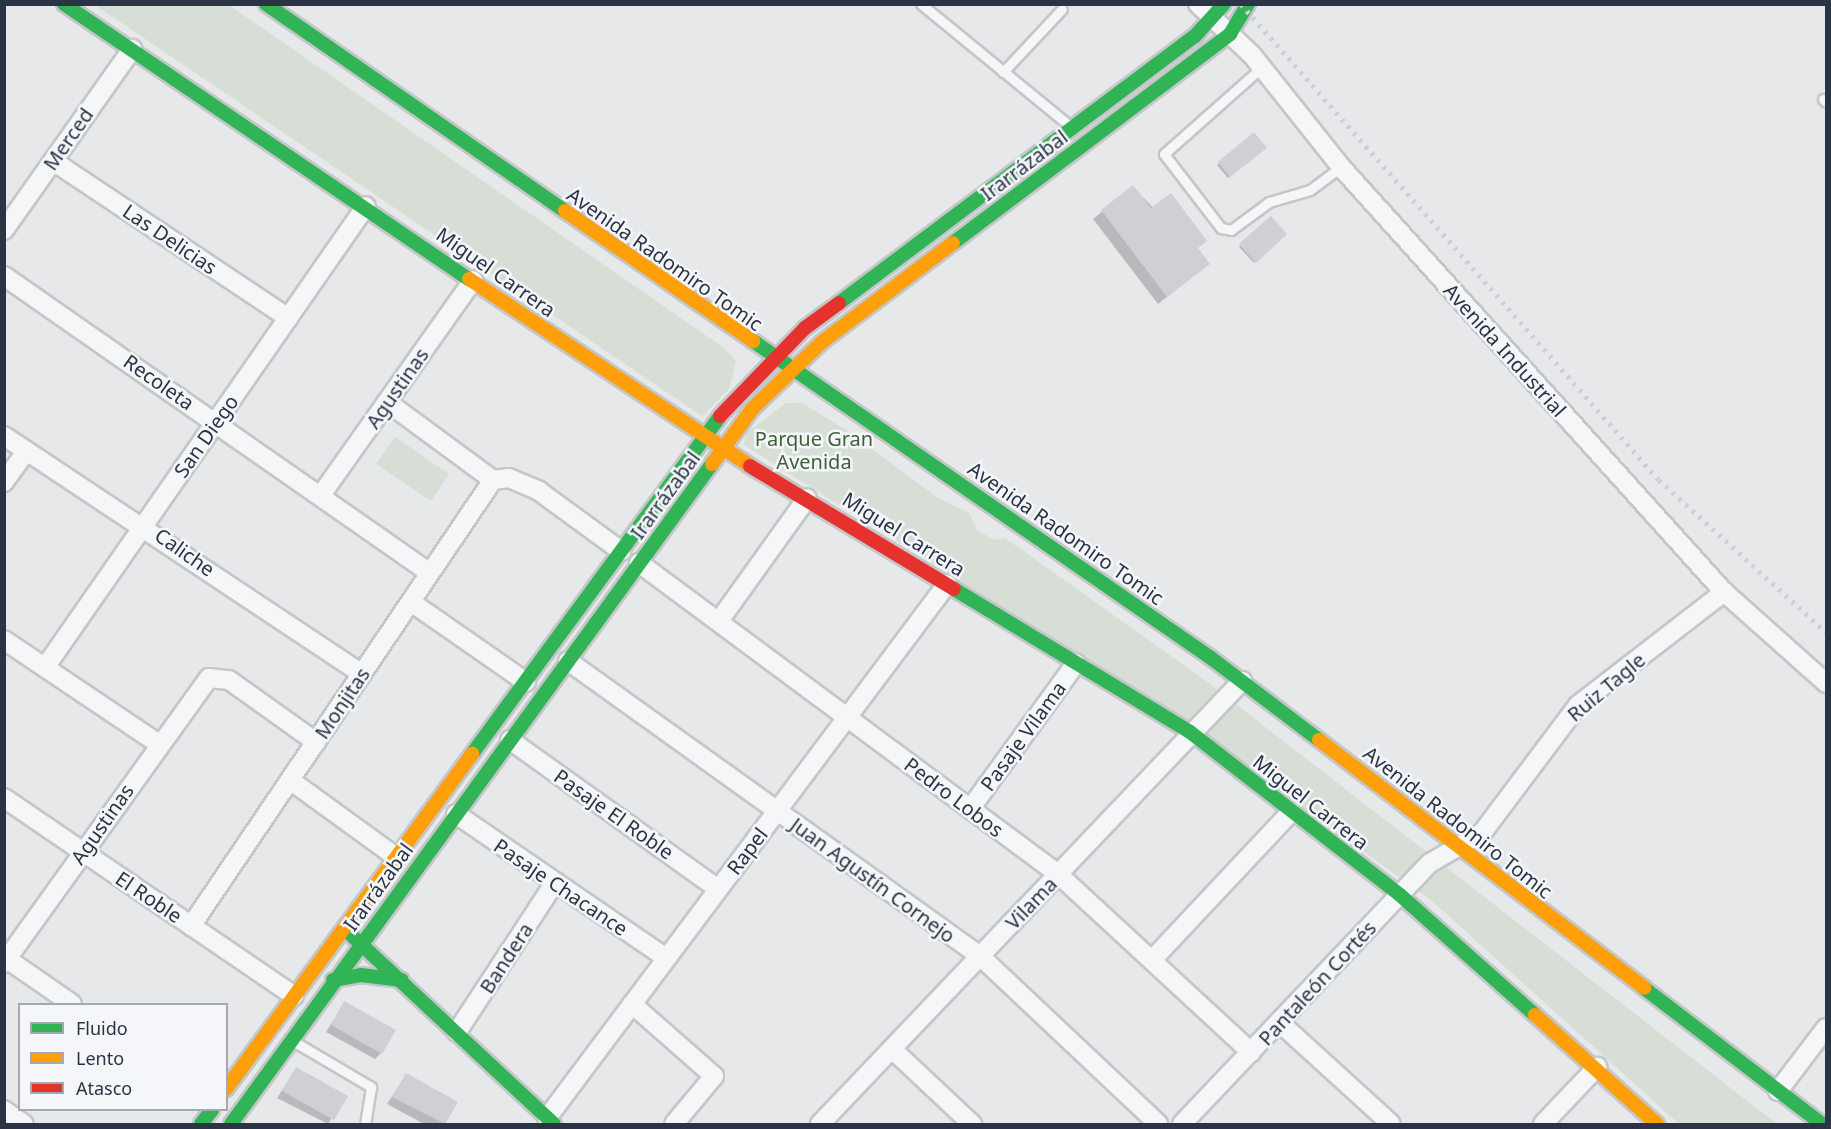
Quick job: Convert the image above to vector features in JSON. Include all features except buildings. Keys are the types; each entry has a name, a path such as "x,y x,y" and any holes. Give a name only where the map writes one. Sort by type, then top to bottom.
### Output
{"main road":[{"name":"Miguel Carrera","path":"64,4 366,206 703,438 807,498 1190,732 1400,895 1597,1066 1649,1122"},
{"name":"Avenida Radomiro Tomic","path":"266,4 1242,681 1822,1125"},
{"name":"Irarrázabal","path":"231,1125 333,980 722,449 792,369 1230,34 1248,4"},
{"name":"Irarrázabal","path":"228,1086 703,438 773,357 1072,128 1219,12"},
{"path":"343,928 362,942 551,1121"},
{"path":"333,980 362,975 402,980"},
{"path":"201,1125 211,1111"}],"street":[{"name":"Avenida Industrial","path":"1197,4 1219,12 1230,34 1262,68 1341,167 1724,592 1827,683"},
{"name":"Merced","path":"4,230 132,49"},
{"name":"Las Delicias","path":"53,161 288,318"},
{"name":"San Diego","path":"46,666 366,206"},
{"name":"Recoleta","path":"4,276 430,573"},
{"name":"Agustinas","path":"321,495 473,280"},
{"path":"387,402 493,480 509,478 539,491 621,551"},
{"name":"Caliche","path":"4,436 144,525 362,674"},
{"path":"4,482 26,452"},
{"name":"Monjitas","path":"191,926 493,480"},
{"path":"719,621 807,498"},
{"name":"Pedro Lobos","path":"639,563 1058,874 1251,1052"},
{"name":"Rapel","path":"551,1121 632,1004 946,584"},
{"name":"Ruiz Tagle","path":"1454,844 1479,836 1490,825 1578,705 1724,592"},
{"path":"411,602 526,682"},
{"path":"4,640 46,666 159,744"},
{"name":"Juan Agustín Cornejo","path":"568,661 980,956 1158,1125"},
{"name":"Pasaje Vilama","path":"970,809 1076,663"},
{"name":"Agustinas","path":"6,961 159,744 209,678 225,678 316,742"},
{"name":"Vilama","path":"820,1125 1190,732 1242,681"},
{"name":"Pasaje El Roble","path":"510,740 718,889"},
{"path":"290,780 396,857"},
{"name":"El Roble","path":"4,798 294,996"},
{"path":"1152,960 1291,812"},
{"name":"Pasaje Chacance","path":"456,814 554,884 666,958"},
{"name":"Pantaleón Cortés","path":"1182,1125 1400,895 1454,844"},
{"name":"Bandera","path":"457,1032 554,884"},
{"path":"6,961 69,1003"},
{"path":"632,1004 714,1076 674,1125"},
{"path":"1279,1022 1384,1122"},
{"path":"1778,1091 1827,1028"},
{"path":"892,1049 972,1125"},
{"path":"1543,1125 1597,1066"},
{"path":"4,1110 24,1125"}],"lane":[{"path":"921,4 1072,128"},
{"path":"1003,72 1062,9"},
{"path":"1262,68 1164,154 1221,228 1231,230 1269,202 1310,190 1341,167"},
{"path":"291,1040 371,1087 365,1125"}],"green space":[{"name":"Parque Gran Avenida","path":"95,5 229,5 724,348 736,361 729,389 702,416"},
{"name":"Parque Gran Avenida","path":"786,403 802,403 849,432 938,498 969,513 977,530 994,540 1005,538 1206,681 1777,1124 1679,1124 1432,901 1193,728 744,445 746,433"},
{"path":"395,437 449,474 431,501 376,464"}],"railway":[{"path":"1241,4 1659,480 1826,632"}],"traffic: fast":[{"path":"64,4 469,279"},
{"path":"266,4 565,211"},
{"path":"839,303 1195,36 1224,4"},
{"path":"953,243 1230,34 1248,4"},
{"path":"753,341 1211,658 1319,740"},
{"path":"472,754 720,416"},
{"path":"231,1124 712,464"},
{"path":"954,589 1190,732 1400,895 1535,1015"},
{"path":"349,933 554,1124"},
{"path":"333,980 361,975 402,980"},
{"path":"1644,988 1822,1124"},
{"path":"201,1124 211,1111"}],"traffic: slow":[{"path":"565,211 753,341"},
{"path":"712,464 753,408 822,342 953,243"},
{"path":"469,279 750,466"},
{"path":"1319,740 1644,988"},
{"path":"228,1086 472,754"},
{"path":"1535,1015 1657,1124"}],"traffic: jam":[{"path":"720,416 805,328 839,303"},
{"path":"750,466 954,589"}]}
